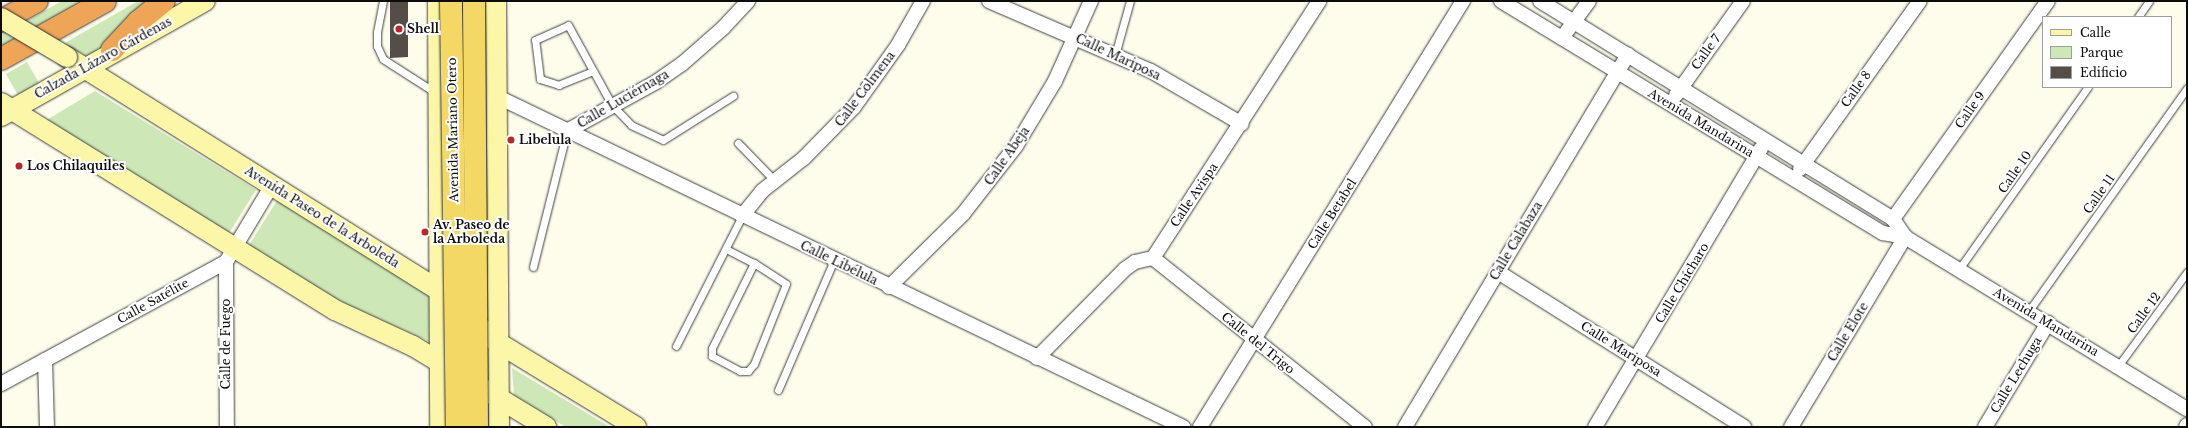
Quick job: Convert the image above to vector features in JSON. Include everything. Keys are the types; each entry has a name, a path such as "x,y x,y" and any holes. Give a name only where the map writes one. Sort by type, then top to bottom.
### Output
{"highway":[{"path":"1,19 24,1"},
{"path":"1,19 36,1"},
{"path":"1,59 105,1"},
{"path":"112,50 138,22 164,1"}],"main road":[{"name":"Avenida Mariano Otero","path":"451,1 457,427"},
{"name":"Avenida Mariano Otero","path":"474,1 477,427"}],"street":[{"name":"Calzada Lázaro Cárdenas","path":"4,110 75,62 112,50 205,1"},
{"name":"Avenida Mariano Otero","path":"438,1 438,290 440,427"},
{"path":"455,1 463,312 462,376"},
{"path":"496,1 498,427"},
{"name":"Calle Luciérnaga","path":"567,131 682,64 723,28 748,1"},
{"name":"Calle Colmena","path":"742,216 762,191 830,134 854,107 898,45 923,1"},
{"name":"Calle Mariposa","path":"989,1 1151,71 1242,124"},
{"name":"Calle Abeja","path":"889,287 936,243 989,182 1036,113 1077,38 1091,1"},
{"name":"Calle Avispa","path":"1153,258 1242,124 1319,1"},
{"name":"Calle Betabel","path":"1200,427 1463,1"},
{"name":"Avenida Mandarina","path":"1500,1 1757,157 1795,178 1883,233 1905,237 1959,269 2187,409"},
{"name":"Avenida Mandarina","path":"1540,1 1804,162 1893,220 1905,237"},
{"path":"1562,38 1589,1"},
{"name":"Calle 7","path":"1669,104 1743,1"},
{"name":"Calle 8","path":"1795,178 1804,162 1920,1"},
{"name":"Calle 9","path":"1893,220 2048,1"},
{"name":"Avenida Paseo de la Arboleda","path":"1,19 75,62 438,290 497,342 636,427"},
{"name":"Calle Calabaza","path":"1405,427 1616,72 1628,55"},
{"name":"Calle Libélula","path":"496,96 889,287 1183,427"},
{"path":"4,110 230,254 335,310 440,362 546,427"},
{"name":"Calle Chícharo","path":"1595,427 1767,139"},
{"path":"230,254 272,185"},
{"name":"Calle Elote","path":"1791,427 1905,237"},
{"name":"Calle Satélite","path":"1,384 230,254"},
{"name":"Calle de Fuego","path":"227,427 230,254"},
{"path":"1037,358 1125,269 1135,262 1153,258"},
{"name":"Calle del Trigo","path":"1153,258 1365,427"},
{"name":"Calle Mariposa","path":"1498,272 1744,427"},
{"name":"Calle Lechuga","path":"1985,427 2048,323"},
{"path":"45,360 47,427"}],"lane":[{"path":"384,1 377,32 378,46 383,59 438,94"},
{"path":"1115,55 1130,1"},
{"path":"2139,16 2149,1"},
{"path":"593,71 559,85 540,79 535,40 568,26 612,105 631,125 663,140 733,96"},
{"name":"Calle 10","path":"1959,269 2087,88"},
{"name":"Calle 11","path":"2028,312 2187,88"},
{"path":"533,267 567,131"},
{"path":"738,143 775,181"},
{"path":"676,346 742,216"},
{"path":"726,249 754,263 786,284 754,364 748,371 740,371 712,356 712,348 754,263"},
{"path":"778,390 834,260"},
{"name":"Calle 12","path":"2118,366 2187,272"}],"green space":[{"path":"62,1 83,1 1,46 1,35"},
{"path":"138,1 153,1 98,53 89,58 65,43"},
{"path":"27,62 40,85 19,97 6,74"},
{"path":"95,91 256,190 229,233 45,121"},
{"path":"278,199 432,295 433,343 334,299 249,245"},
{"path":"512,368 610,427 566,427 514,396"}],"building":[{"name":"Shell","path":"390,1 408,1 408,57 390,58"}],"place":[{"name":"Shell","path":"399,29"},
{"name":"Libelula","path":"511,140"},
{"name":"Los Chilaquiles","path":"19,166"},
{"name":"Av. Paseo de la Arboleda","path":"425,232"}]}
